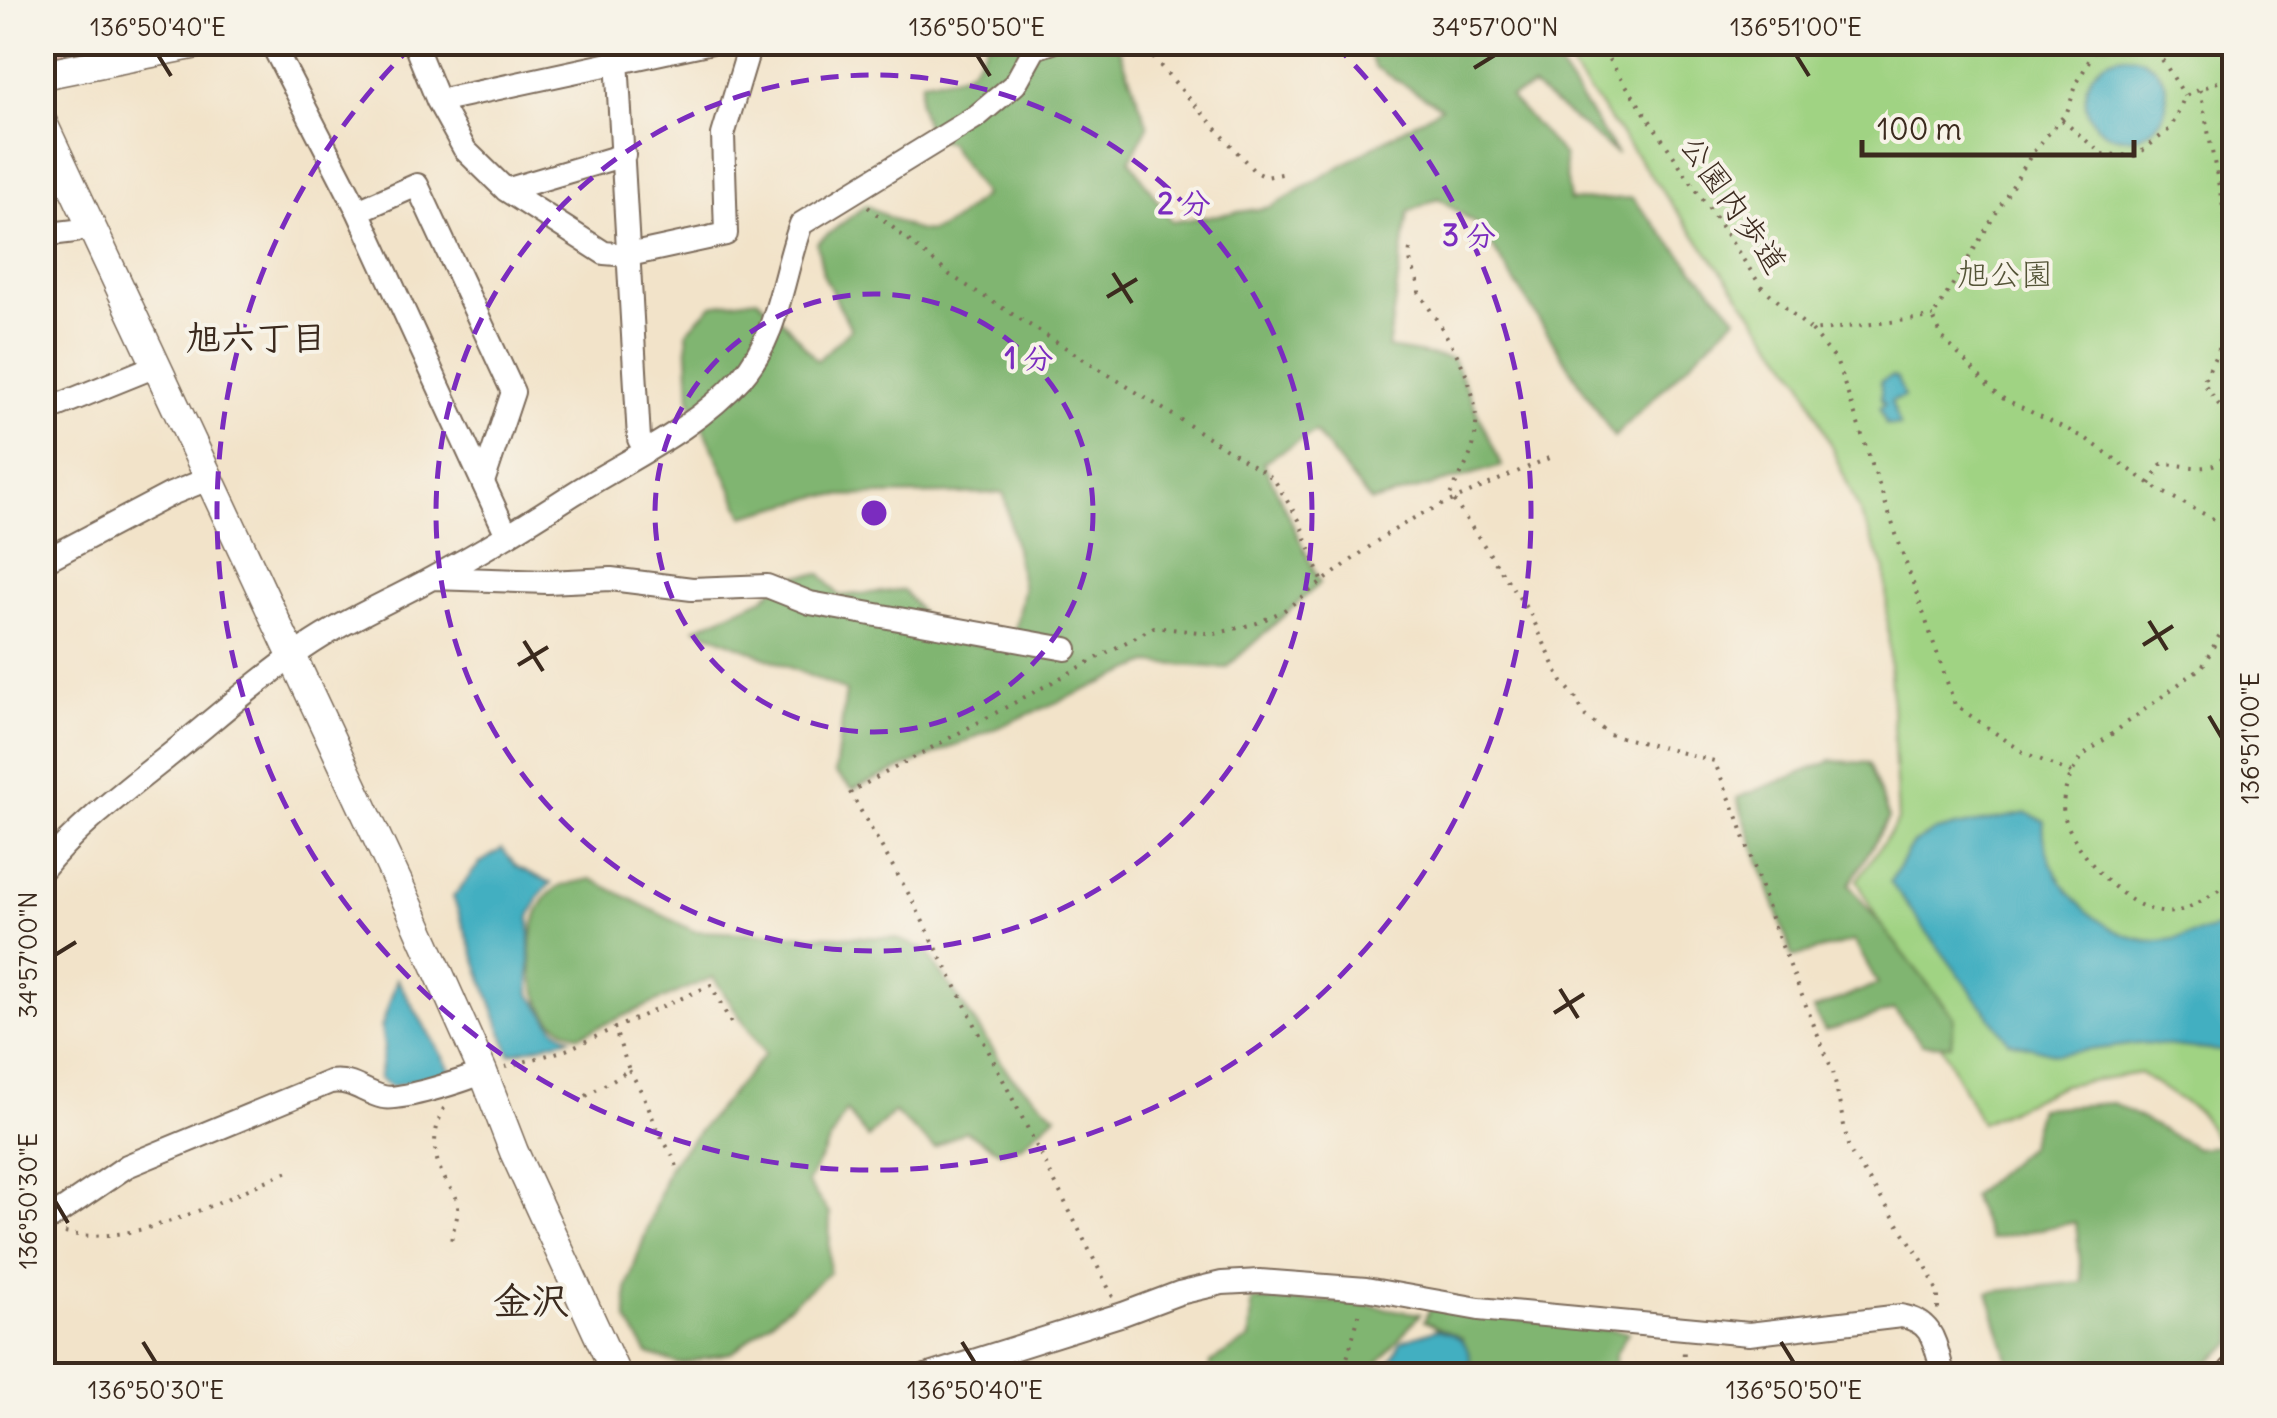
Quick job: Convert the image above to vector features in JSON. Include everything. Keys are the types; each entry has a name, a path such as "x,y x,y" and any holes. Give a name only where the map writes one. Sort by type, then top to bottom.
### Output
{"street":[{"path":"42,74 207,42"},
{"path":"271,42 358,210 507,535"},
{"path":"414,42 438,101 465,150 506,190 604,253 628,255 726,234 723,135 751,42"},
{"path":"438,101 616,52 712,42"},
{"path":"42,870 120,796 291,659 370,608 433,578 686,426 742,376 764,344 802,224 977,116 1015,84 1038,44"},
{"path":"616,52 639,439 644,450"},
{"path":"42,122 409,906 477,1074 618,1376"},
{"path":"506,190 624,154"},
{"path":"358,210 418,185 513,392 483,482"},
{"path":"42,235 92,225"},
{"path":"42,412 156,366"},
{"path":"42,562 208,478"},
{"path":"433,578 547,582 610,578 692,589 767,586 810,603 1066,648"},
{"path":"44,1223 128,1166 330,1082 346,1080 382,1097 397,1098 477,1074"},
{"path":"926,1376 1124,1314 1178,1293 1222,1283 1260,1281 1366,1289 1444,1305 1749,1334 1900,1316 1928,1327 1944,1376"}],"path":[{"path":"1139,42 1254,171 1266,177 1288,173"},
{"name":"公園内歩道","path":"1597,42 1760,286 1812,331 1836,360 1955,704 2023,752 2071,772"},
{"path":"1932,317 2033,152 2061,120 2099,42"},
{"path":"2151,42 2185,96"},
{"path":"2061,120 2102,154 2136,156 2172,128 2185,96 2234,74"},
{"path":"2200,90 2234,263"},
{"path":"854,192 950,275 1273,478 1299,520 1323,583"},
{"path":"1410,250 1418,292 1455,350 1472,396 1475,437 1450,495 1531,615 1562,682 1597,728 1714,761 1738,818 1780,942 1833,1072 1849,1150 1926,1266 1938,1293 1940,1314 1928,1327"},
{"path":"1812,331 1932,317"},
{"path":"1932,317 1942,338 1998,396 2085,438 2150,484 2234,530"},
{"path":"2150,484 2162,464 2213,468 2225,459 2234,441 2229,419 2203,382 2234,318"},
{"path":"1124,1314 911,898 850,792 1154,627 1215,634 1270,617 1384,536 1452,498 1551,458"},
{"path":"2234,608 2202,666 2081,757 2071,772 2064,805 2064,817 2075,838 2106,880 2144,908 2175,912 2234,878"},
{"path":"451,1245 459,1208 442,1173 434,1139 436,1126 456,1090 477,1074 566,1050 711,985 733,1027"},
{"path":"614,1028 629,1070 649,1102 654,1123 677,1167"},
{"path":"586,1096 629,1070"},
{"path":"44,1223 70,1235 130,1232 162,1224 292,1169"},
{"path":"1339,1376 1366,1289"},
{"path":"1683,1376 1684,1328"}],"green space":[{"path":"988,42 1117,43 1148,126 1130,160 1172,222 1271,207 1441,107 1375,67 1364,43 1543,43 1617,154 1533,87 1510,97 1563,155 1570,201 1632,198 1736,317 1614,437 1479,226 1438,198 1408,212 1388,348 1453,359 1502,466 1371,502 1315,432 1263,462 1320,583 1226,668 1149,663 853,789 835,773 846,691 696,628 764,598 787,576 821,574 839,596 903,590 944,642 1012,646 1023,589 1004,493 820,496 744,516 690,398 687,331 712,305 757,298 787,325 817,361 851,329 823,274 817,243 866,205 904,225 928,232 951,222 984,195 948,142 929,138 919,102 922,81 969,70"},
{"name":"旭公園","path":"1553,43 2234,43 2234,1171 2200,1113 2140,1073 2063,1085 1981,1123 1857,880 1898,821 1885,570 1802,380"},
{"path":"1831,761 1869,763 1889,818 1849,885 1954,1017 1951,1045 1922,1044 1894,1010 1825,1031 1813,1010 1878,984 1854,941 1793,957 1737,798"},
{"path":"591,879 694,931 894,938 925,949 1010,1075 1056,1115 1022,1145 1001,1152 965,1131 934,1148 894,1112 868,1138 846,1111 807,1183 830,1214 829,1273 733,1352 680,1364 648,1354 627,1320 627,1287 669,1166 765,1054 713,977 578,1036 553,1021 540,1001 532,968 537,915 554,890"},
{"path":"2113,1103 2196,1148 2234,1145 2234,1342 2192,1375 2110,1375 2092,1359 2069,1375 2013,1375 1988,1292 2082,1282 2076,1222 1990,1239 1971,1196 2028,1147 2039,1108"},
{"path":"1252,1300 1346,1302 1420,1314 1368,1375 1209,1375 1210,1362 1250,1339"},
{"path":"1430,1308 1628,1332 1615,1355 1615,1375 1459,1375 1462,1338 1424,1321"}],"water":[{"path":"2118,56 2134,56 2160,74 2167,97 2164,113 2155,126 2134,138 2118,138 2092,120 2085,105 2085,89 2103,63"},
{"path":"1897,378 1904,397 1891,401 1900,426 1886,425 1880,408 1885,404 1881,400 1881,381"},
{"path":"2027,813 2044,821 2051,863 2063,883 2095,918 2115,930 2157,941 2234,923 2234,1050 2145,1043 2057,1054 2008,1041 1890,882 1912,844 1936,831"},
{"path":"502,849 517,867 551,883 540,895 530,917 530,993 555,1028 570,1038 510,1054 453,897 480,863"},
{"path":"397,979 451,1071 391,1087 379,1078 384,1047 381,1028"},
{"path":"1437,1329 1455,1335 1465,1344 1472,1375 1374,1375 1392,1359 1401,1341"}],"building":[{"path":"42,42 65,42 69,51 58,60 42,49"}],"district":[{"name":"旭六丁目","path":"256,337"},
{"name":"金沢","path":"531,1300"}]}
